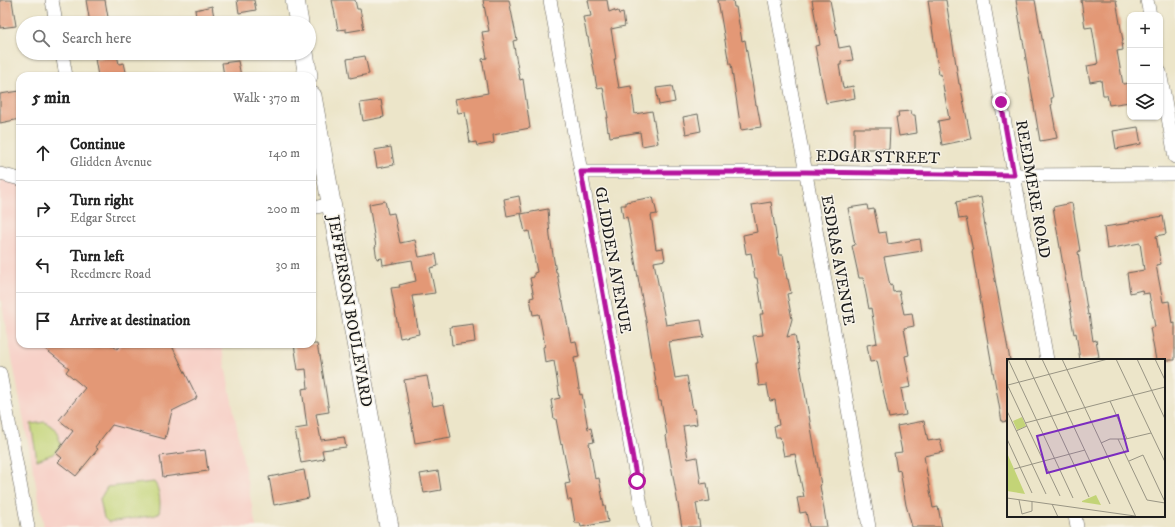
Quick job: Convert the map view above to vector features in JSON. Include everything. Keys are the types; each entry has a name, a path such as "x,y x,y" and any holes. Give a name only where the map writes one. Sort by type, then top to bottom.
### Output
{"street":[{"path":"52,0 55,16"},
{"path":"295,0 298,16"},
{"name":"GLIDDEN AVENUE","path":"550,0 645,527"},
{"name":"ESDRAS AVENUE","path":"775,0 869,527"},
{"name":"REEDMERE ROAD","path":"983,0 1047,359"},
{"path":"1147,0 1149,12"},
{"path":"63,60 65,72"},
{"path":"305,60 307,72"},
{"path":"1162,84 1175,157"},
{"name":"JEFFERSON BOULEVARD","path":"316,118 389,527"},
{"name":"EDGAR STREET","path":"581,172 806,172 1014,175 1175,174"},
{"path":"0,174 16,178"},
{"path":"316,207 332,204"},
{"path":"0,373 28,527"},
{"path":"1075,517 1077,527"}],"shaded area":[{"path":"0,176 16,181 16,348 222,348 256,527 44,527 0,295"}],"green space":[{"path":"45,422 56,429 61,445 53,454 37,460 31,424"},
{"path":"154,482 160,497 159,513 156,515 108,522 104,518 100,499 107,487"}],"building":[{"path":"0,0 12,0 16,26 0,28"},
{"path":"86,0 105,0 108,16 89,16"},
{"path":"237,0 254,0 256,10 239,13"},
{"path":"332,0 355,0 357,9 360,9 364,29 346,32 346,29 338,30"},
{"path":"483,0 509,0 517,40 513,41 520,80 523,79 530,128 493,135 494,143 477,146 476,142 470,143 465,112 458,113 455,99 488,93 482,59 487,58 482,32 489,31"},
{"path":"588,0 607,0 609,12 614,10 615,12 618,11 619,14 623,13 625,26 611,29 619,88 631,86 635,114 652,111 658,143 642,146 640,132 610,137 606,118 608,118 603,87 597,88 583,17 591,16"},
{"path":"718,0 733,0 734,7 736,7 742,41 745,40 761,127 741,130 731,64 729,64"},
{"path":"812,0 830,0 839,48 850,46 853,60 841,62 841,65 839,65 843,88 853,86 855,98 826,103 815,46 820,45"},
{"path":"928,0 946,0 959,84 971,139 942,145 938,121 949,119 941,74 939,75"},
{"path":"1016,0 1035,0 1053,98 1051,98 1051,105 1057,138 1040,141"},
{"path":"1081,0 1116,0 1123,41 1123,50 1117,51 1123,84 1127,83 1127,102 1109,105 1107,95 1103,95 1101,80 1090,82 1087,66 1098,64 1092,27 1085,28"},
{"path":"212,6 214,16 196,16 195,10"},
{"path":"365,56 369,74 350,78 347,59"},
{"path":"95,60 118,60 119,64 124,63 126,72 97,72"},
{"path":"238,61 240,72 223,72 222,63"},
{"path":"672,86 675,102 659,105 656,88"},
{"path":"16,92 16,120 0,123 0,94"},
{"path":"381,100 384,117 363,121 360,103"},
{"path":"911,111 912,115 915,115 917,133 899,136 896,117 899,117 898,112"},
{"path":"698,114 701,131 686,134 683,117"},
{"path":"1138,127 1141,144 1116,149 1113,131"},
{"path":"854,128 890,128 889,149 854,149"},
{"path":"391,147 394,165 377,168 374,150"},
{"path":"519,196 522,213 507,216 504,199"},
{"path":"653,197 657,214 651,215 656,249 663,248 665,260 654,262 666,325 701,320 704,337 669,342 675,378 687,376 693,410 695,409 697,424 683,426 688,459 697,457 701,484 707,483 710,501 696,503 700,527 682,527 661,401 659,401 627,217 623,218 621,205 626,205 626,202"},
{"path":"981,197 1010,359 1007,359 1007,421 1002,422 966,218 959,219 956,202"},
{"path":"385,201 388,214 394,213 400,243 415,240 419,257 436,254 438,266 430,268 435,293 412,296 419,334 400,338 391,288 400,287 399,285 416,281 412,260 383,265 382,258 377,259 369,204"},
{"path":"771,202 779,255 783,255 791,293 787,294 792,319 787,337 795,335 827,527 809,527 806,512 800,513 797,498 804,497 795,454 784,456 780,437 776,437 774,426 779,425 775,400 770,401 767,385 759,386 756,363 758,363 753,336 763,335 760,314 763,314 751,253 746,254 743,235 757,232 752,205"},
{"path":"1072,203 1088,315 1089,314 1093,341 1096,340 1099,357 1080,359 1076,333 1074,334 1053,207"},
{"path":"867,205 868,210 874,209 879,233 886,232 888,244 920,239 922,251 884,257 890,286 892,285 893,292 899,291 904,314 912,313 914,326 904,328 909,355 905,356 911,387 901,389 906,415 889,418 877,361 870,362 867,345 877,343 871,308 869,309 863,278 859,278 852,246 855,245 848,208"},
{"path":"548,209 550,237 562,301 571,342 576,341 579,357 574,358 580,395 582,394 588,429 591,428 594,442 589,443 595,479 599,478 608,522 581,527 580,523 575,523 571,500 568,500 565,484 570,483 556,419 554,419 551,400 560,398 554,361 545,363 543,347 545,346 539,314 533,315 530,298 534,297 530,278 534,277 534,273 537,272 529,231 525,232 521,214"},
{"path":"1163,216 1166,234 1156,236 1161,264 1156,265 1163,302 1169,301 1172,324 1175,323 1175,360 1156,359 1150,328 1155,327 1149,293 1143,294 1142,290 1130,293 1127,273 1144,270 1140,243 1107,249 1104,227 1130,223 1129,222"},
{"path":"473,324 475,342 452,345 450,327"},
{"path":"317,344 329,412 316,414 321,440 344,437 346,447 322,450 324,459 301,463 295,429 307,427 302,389 308,388 306,369 298,370 295,348 316,348"},
{"path":"44,348 173,348 197,397 196,399 172,411 165,439 112,425 95,447 98,449 76,476 58,462 62,458 56,453 73,431 59,420 85,388 66,372 69,368"},
{"path":"427,376 433,406 444,404 451,437 415,443 404,380"},
{"path":"924,421 928,441 940,439 943,452 924,456 933,508 938,507 942,527 912,527 906,505 900,470 897,471 894,453 902,452 897,426"},
{"path":"205,450 208,471 163,477 160,456"},
{"path":"304,470 309,498 274,505 269,477"},
{"path":"438,471 441,490 424,493 420,474"}],"route":[{"path":"637,481 581,172 806,172 1014,175 1001,102"}]}
